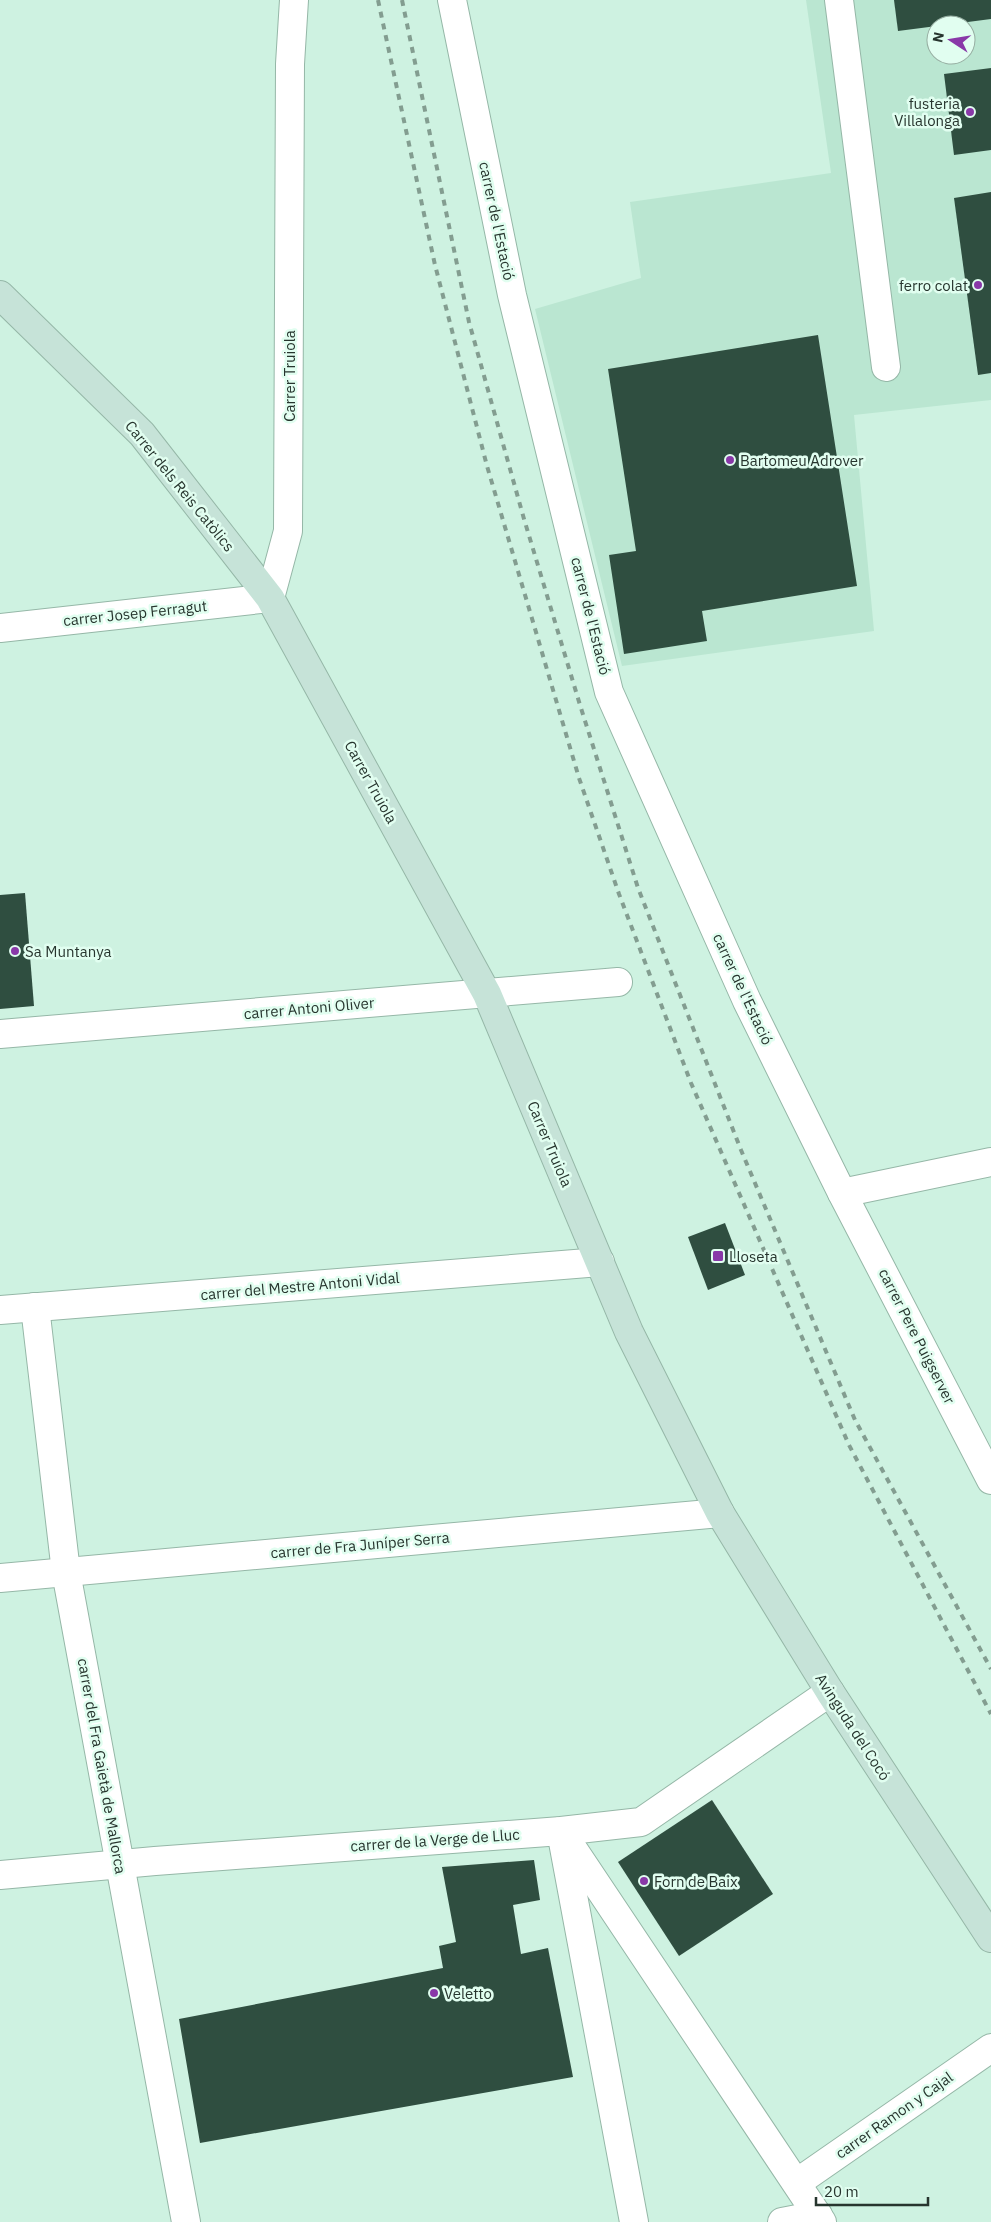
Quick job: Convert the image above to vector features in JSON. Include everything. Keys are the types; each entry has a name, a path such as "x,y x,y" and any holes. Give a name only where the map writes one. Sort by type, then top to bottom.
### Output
{"main road":[{"name":"Carrer dels Reis Catòlics","path":"0,295 142,434 270,598"},
{"name":"Carrer Truiola","path":"270,598 487,994 629,1332 720,1513"},
{"name":"Avinguda del Cocó","path":"720,1513 830,1692 991,1938"}],"street":[{"name":"Carrer Truiola","path":"270,598 288,531 290,64 294,0"},
{"name":"carrer de l'Estació","path":"452,0 512,295 609,692 748,1001 842,1193"},
{"path":"839,0 886,368"},
{"name":"carrer Josep Ferragut","path":"0,628 270,598"},
{"name":"carrer Antoni Oliver","path":"0,1034 618,982"},
{"path":"842,1193 991,1162"},
{"name":"carrer Pere Puigserver","path":"842,1193 991,1480"},
{"name":"carrer del Mestre Antoni Vidal","path":"0,1310 600,1262"},
{"name":"carrer del Fra Gaietà de Mallorca","path":"36,1307 66,1572 186,2222"},
{"name":"carrer de Fra Juníper Serra","path":"0,1578 720,1513"},
{"name":"carrer de la Verge de Lluc","path":"0,1875 120,1864 561,1831 641,1822 830,1692"},
{"path":"561,1831 798,2182 820,2219 782,2222"},
{"path":"561,1831 634,2222"},
{"name":"carrer Ramon y Cajal","path":"798,2182 991,2048"}],"shaded area":[{"path":"806,0 991,0 991,400 854,415 874,631 622,666 535,309 641,278 630,202 831,173"}],"building":[{"path":"894,0 991,0 991,19 976,21 976,15 926,15 926,27 898,31"},
{"name":"fusteria Villalonga","path":"991,68 991,150 954,155 944,74"},
{"name":"ferro colat","path":"991,192 991,373 978,375 954,198"},
{"name":"Bartomeu Adrover","path":"818,335 857,586 702,611 707,641 624,654 609,555 636,551 608,369"},
{"name":"Sa Muntanya","path":"25,893 34,1006 0,1009 0,895"},
{"path":"725,1223 745,1275 708,1290 688,1237"},
{"path":"712,1800 773,1894 679,1956 618,1862"},
{"name":"Veletto","path":"534,1860 540,1900 513,1905 521,1954 548,1948 573,2077 200,2143 179,2019 443,1968 439,1946 456,1942 442,1867"}],"railway":[{"path":"378,0 435,265 487,466 579,778 619,894 691,1083 849,1445 991,1714"},
{"path":"402,0 469,322 524,519 638,888 741,1150 855,1420 991,1669"}],"place":[{"name":"fusteria Villalonga","path":"970,112"},
{"name":"ferro colat","path":"978,285"},
{"name":"Bartomeu Adrover","path":"730,460"},
{"name":"Sa Muntanya","path":"15,951"},
{"name":"Lloseta","path":"718,1256"},
{"name":"Forn de Baix","path":"644,1881"},
{"name":"Veletto","path":"434,1993"}]}
